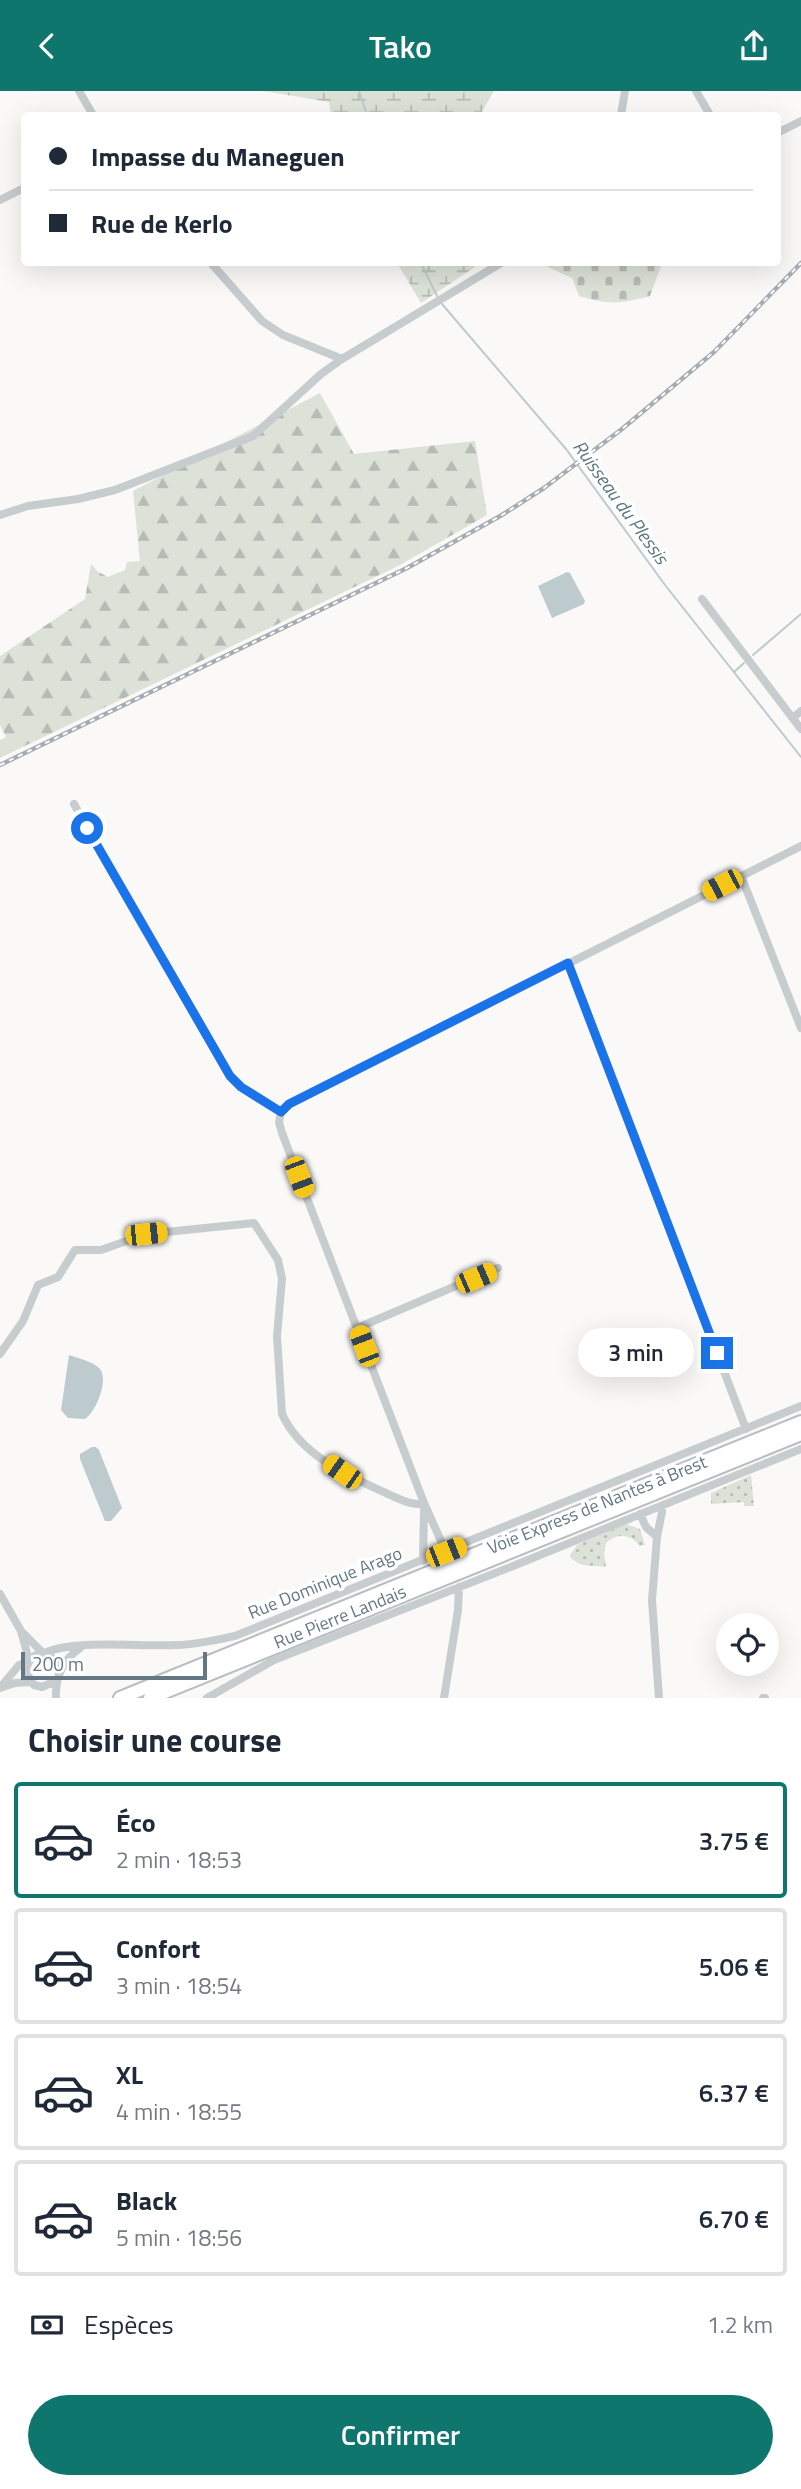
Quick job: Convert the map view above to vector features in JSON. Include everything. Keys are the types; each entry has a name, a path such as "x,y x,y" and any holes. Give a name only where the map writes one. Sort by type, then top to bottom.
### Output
{"highway":[{"name":"Voie Express de Nantes à Brest","path":"120,1698 801,1422"},
{"name":"Voie Express de Nantes à Brest","path":"150,1698 801,1434"}],"street":[{"path":"79,91 91,112"},
{"path":"622,112 625,91"},
{"path":"696,91 708,112"},
{"path":"781,130 801,121"},
{"path":"0,200 21,190"},
{"path":"214,266 262,321 283,335 342,359"},
{"path":"0,516 28,506 115,491 253,436 321,374 342,359 495,266"},
{"path":"702,599 801,729"},
{"path":"793,718 801,711"},
{"path":"74,804 230,1076 241,1087 281,1112"},
{"path":"446,1552 424,1503 282,1133 279,1122 281,1112 289,1104 801,846"},
{"path":"741,876 801,1028"},
{"path":"568,963 747,1429"},
{"path":"0,1354 23,1321 38,1285 58,1277 75,1250 101,1250 146,1234 254,1223 278,1260 282,1279 277,1336 282,1414 286,1424 306,1445 342,1472 399,1499 419,1505 424,1503"},
{"path":"357,1328 498,1268"},
{"name":"Rue Dominique Arago","path":"43,1653 57,1648 83,1646 178,1645 234,1636 801,1406"},
{"name":"Rue Pierre Landais","path":"206,1698 274,1660 800,1451"},
{"path":"423,1561 424,1503"},
{"path":"659,1698 652,1599 661,1506"},
{"path":"640,1514 646,1527 657,1537"},
{"path":"444,1698 459,1587"},
{"path":"0,1594 21,1631 29,1661 26,1672 31,1682"},
{"path":"21,1631 43,1653 53,1657 58,1664 58,1677"},
{"path":"34,1643 57,1648"},
{"path":"0,1688 19,1665 25,1645"},
{"path":"53,1698 66,1659 83,1646"},
{"path":"19,1665 43,1653"},
{"path":"42,1687 58,1677"},
{"path":"0,1688 31,1682 42,1687 53,1698"}],"green space":[{"path":"263,91 494,91 482,112 331,112 329,102"},
{"path":"399,266 475,266 475,267 421,303"},
{"path":"546,266 661,266 650,296 631,301 598,301 579,296 572,278"},
{"path":"320,393 354,454 475,441 487,515 400,565 0,758 0,740 6,737 0,725 0,656 85,599 91,564 108,577 125,570 127,562 140,561 133,491"},
{"path":"751,1475 754,1506 744,1506 744,1502 711,1504 711,1493"},
{"path":"626,1524 640,1529 645,1545 640,1546 624,1536 610,1539 606,1543 604,1553 606,1567 581,1564 570,1555 577,1545"}],"shaded area":[{"path":"567,572 585,601 584,604 552,618 538,586"},
{"path":"69,1355 94,1364 102,1374 100,1395 85,1419 68,1418 61,1410"},
{"path":"92,1447 99,1450 122,1508 111,1521 105,1521 80,1459 80,1454"}],"waterway":[{"name":"Ruisseau du Plessis","path":"359,91 366,112"},
{"name":"Ruisseau du Plessis","path":"422,266 437,296"},
{"name":"Ruisseau du Plessis","path":"442,304 566,449 665,585 801,757"},
{"path":"753,655 801,614"},
{"path":"734,672 744,663"}],"railway":[{"path":"0,765 407,568 502,515 544,488 622,429 714,352 801,263"}],"route":[{"path":"87,828 230,1076 241,1087 281,1112 289,1104 568,963 717,1353"}]}
